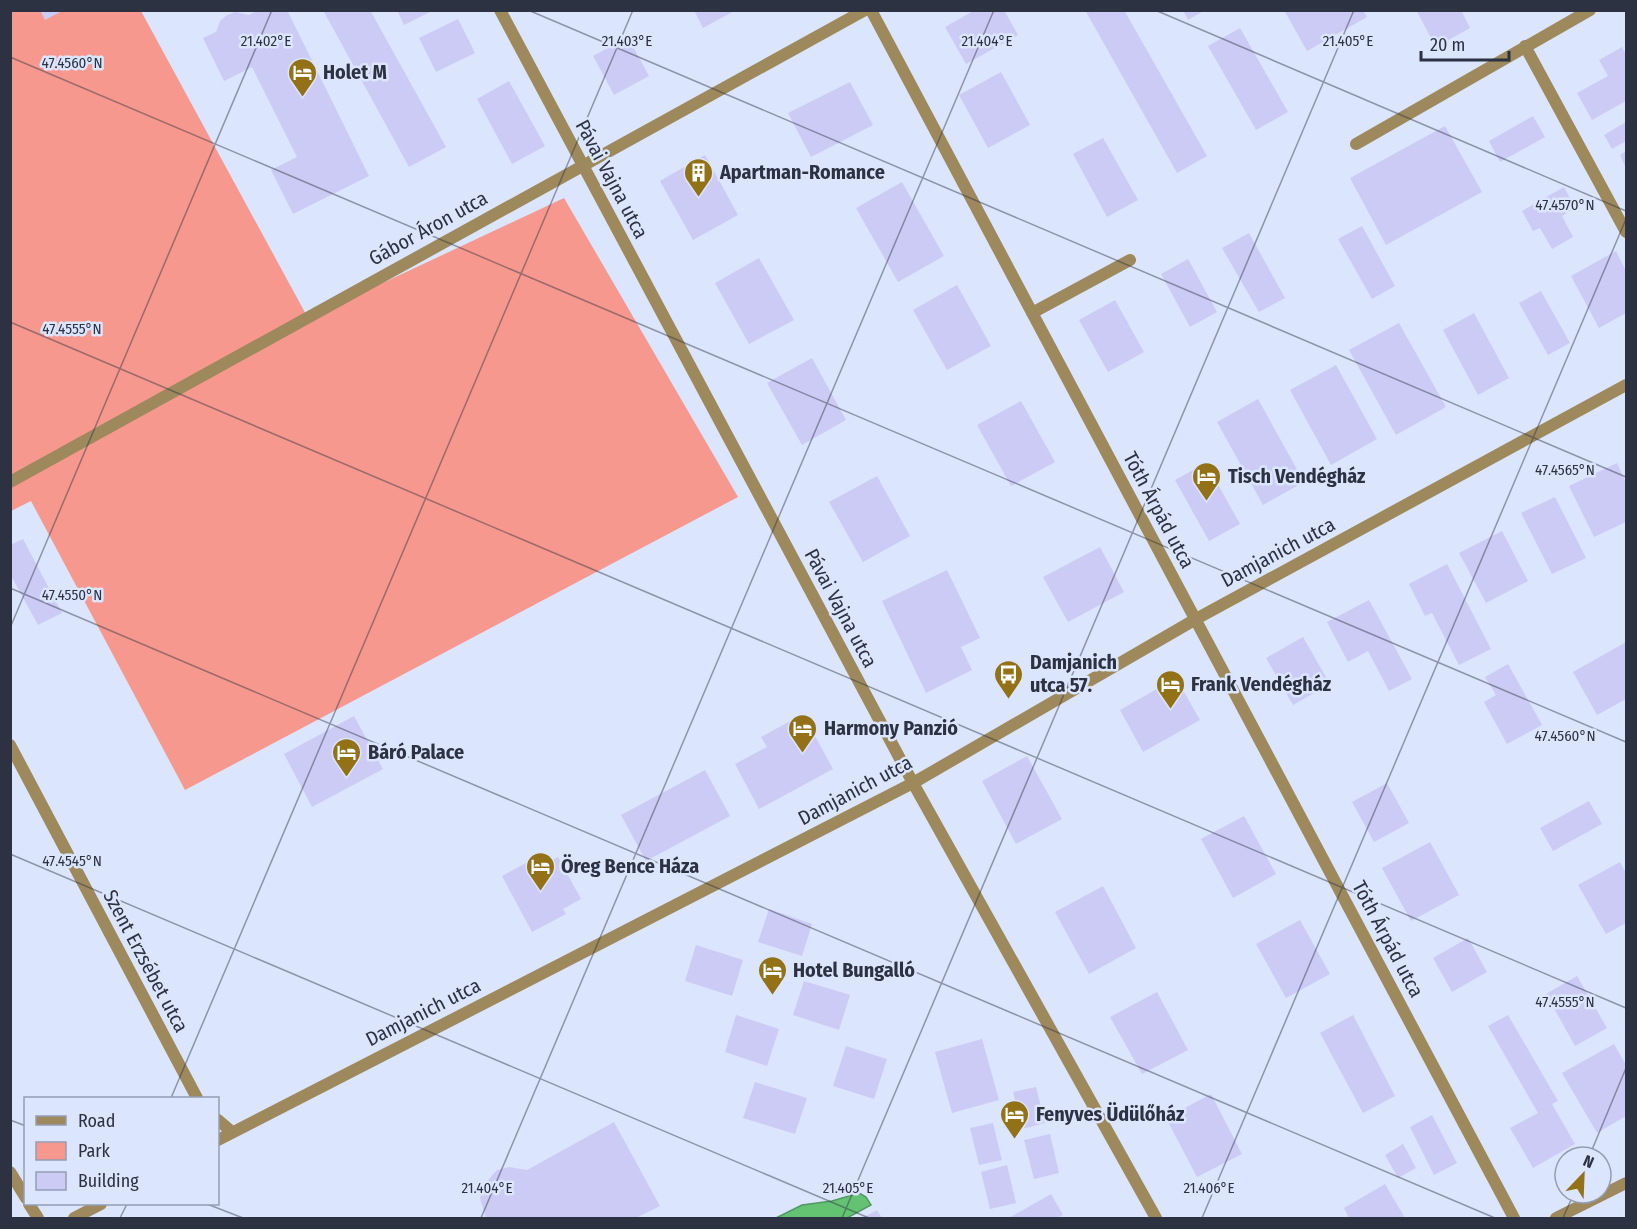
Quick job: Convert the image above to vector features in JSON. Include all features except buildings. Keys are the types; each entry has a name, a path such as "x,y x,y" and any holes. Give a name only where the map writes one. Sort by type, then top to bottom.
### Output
{"street":[{"name":"Pávai Vajna utca","path":"500,10 913,783 1156,1218"},
{"name":"Gábor Áron utca","path":"10,482 865,10"},
{"name":"Tóth Árpád utca","path":"871,10 1514,1218"},
{"path":"1356,144 1590,10"},
{"path":"1525,46 1626,232"},
{"path":"1032,313 1130,260"},
{"name":"Damjanich utca","path":"219,1139 913,783 1196,619 1626,385"},
{"name":"Szent Erzsébet utca","path":"10,746 196,1097"},
{"path":"219,1121 232,1132"},
{"path":"10,1172 24,1194"},
{"path":"1556,1218 1626,1183"},
{"path":"30,1205 38,1218"},
{"path":"74,1218 97,1205"}],"green space":[{"path":"11,10 141,11 308,318 564,198 738,497 185,790 31,501 11,511"}],"shaded area":[{"path":"859,1193 866,1197 871,1205 847,1218 776,1218 802,1205 832,1201"}],"place":[{"name":"Holet M","path":"302,98"},
{"name":"Apartman-Romance","path":"699,198"},
{"name":"Tisch Vendégház","path":"1207,502"},
{"name":"Damjanich utca 57.","path":"1009,700"},
{"name":"Frank Vendégház","path":"1170,710"},
{"name":"Harmony Panzió","path":"803,754"},
{"name":"Báró Palace","path":"347,778"},
{"name":"Öreg Bence Háza","path":"540,892"},
{"name":"Hotel Bungalló","path":"772,996"},
{"name":"Fenyves Üdülőház","path":"1015,1140"}]}
